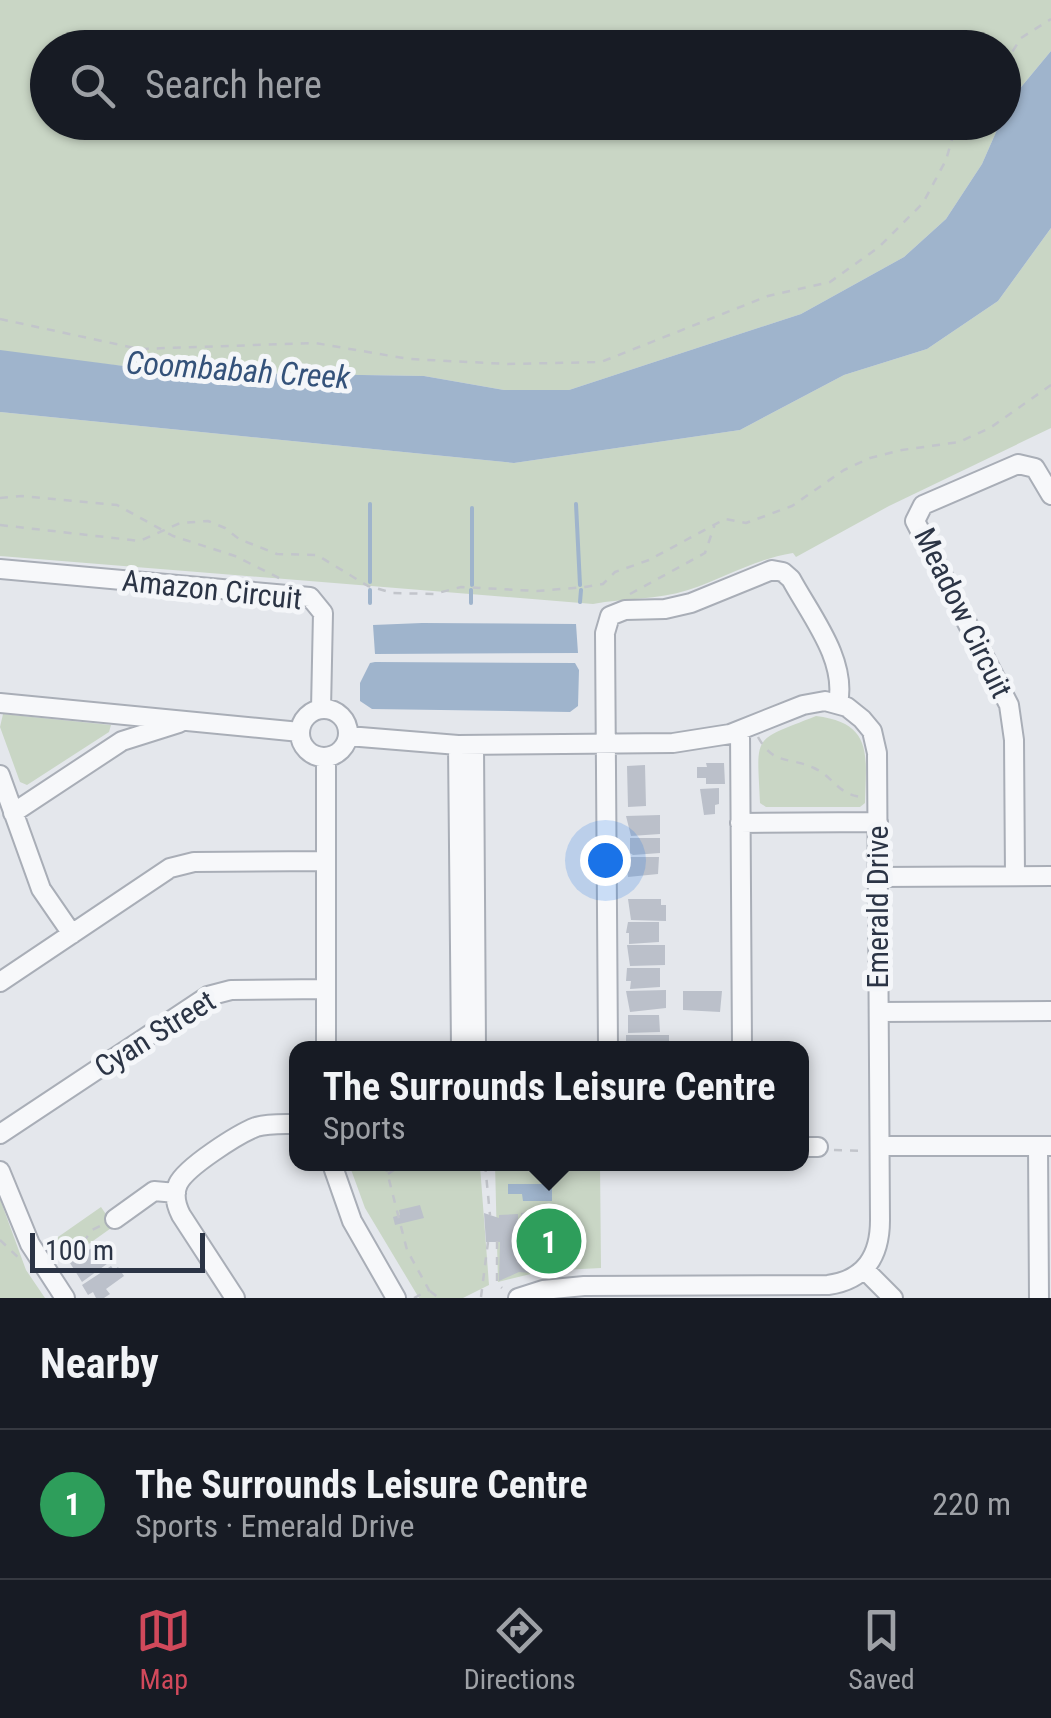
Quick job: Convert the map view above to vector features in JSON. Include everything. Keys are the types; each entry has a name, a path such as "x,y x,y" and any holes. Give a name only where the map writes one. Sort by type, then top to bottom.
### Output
{"street":[{"name":"Meadow Circuit","path":"1015,876 1014,740 1009,705 915,521 923,505 1018,464 1035,468 1051,495"},
{"name":"Amazon Circuit","path":"0,569 310,597 322,613 321,709"},
{"path":"348,736 466,745 606,744 694,742 748,733 806,704 838,704 841,683 837,665 791,580 783,572 772,570 690,603 665,609 624,610 610,616 605,634 606,744 608,1041"},
{"path":"0,703 300,732"},
{"name":"Emerald Drive","path":"838,704 862,718 878,753 879,1012 873,1148 880,1230 876,1251 865,1270"},
{"path":"321,709 339,714 348,736 338,753 326,757 311,754 300,732 306,716 321,709"},
{"path":"14,813 122,741 184,721"},
{"path":"742,1041 740,822 748,733"},
{"path":"461,1041 466,745"},
{"path":"466,745 476,1041"},
{"path":"326,757 326,1041"},
{"path":"0,775 41,890 72,934"},
{"path":"740,822 878,822"},
{"path":"0,982 162,873 182,864 326,861"},
{"path":"878,877 1051,876"},
{"name":"Cyan Street","path":"0,1134 208,996 231,990 326,990"},
{"path":"879,1012 1051,1011"},
{"path":"236,1298 180,1215 176,1193 179,1182 187,1172 246,1132 265,1125 289,1124"},
{"path":"873,1148 1045,1146 1040,1298"},
{"path":"0,1171 30,1244 65,1298"},
{"path":"334,1171 352,1221 396,1298"},
{"path":"115,1218 154,1191 176,1193"},
{"path":"510,1293 770,1292 841,1283 865,1270 893,1298"}],"path":[{"path":"1021,38 1051,19"},
{"path":"0,319 139,348 315,342 409,359 508,364 601,362 768,296 830,282 880,247 923,203 946,160 952,140"},
{"path":"0,525 140,540 180,523 208,521 276,554 317,556 368,586 394,593 434,594 461,587 537,591 585,587 603,584 614,572 649,560 724,519 746,523 792,506 844,470 870,458 959,442 990,428 1051,385"},
{"path":"0,498 8,495 105,502 283,580"},
{"path":"748,733 778,759 812,767 846,795 869,797"},
{"path":"810,1147 842,1152 873,1148"},
{"path":"387,1171 407,1250 429,1290 440,1298"},
{"path":"388,1174 392,1171"},
{"path":"486,1171 490,1215"},
{"path":"52,1263 82,1244 92,1230 115,1218"},
{"path":"0,1240 30,1267"},
{"path":"480,1297 488,1242"},
{"path":"497,1242 497,1283 510,1293"},
{"path":"414,1298 429,1290"}],"green space":[{"path":"0,0 1051,0 1051,51 1021,87 1021,30 30,30 30,140 993,140 982,164 946,219 904,257 801,314 569,390 504,390 424,376 174,372 0,352"},
{"path":"1051,228 1051,428 889,506 796,557 793,553 766,560 677,593 593,604 0,556 0,412 514,463 740,430 844,375 927,349 998,301"},
{"path":"3,714 111,725 109,732 27,785 20,782 0,727"},
{"path":"816,716 848,726 863,744 865,803 860,807 766,807 760,803 758,764 762,743 779,731"},
{"path":"352,1171 480,1171 489,1285 463,1298 419,1298 365,1208"},
{"path":"495,1171 600,1171 601,1268 543,1271 498,1282"},
{"path":"0,1199 26,1270 45,1298 0,1298"},
{"path":"101,1207 114,1226 62,1263 48,1244"}],"water":[{"path":"1051,51 1051,228 998,301 927,349 844,375 740,430 514,463 0,412 0,350 170,372 424,376 504,390 569,390 801,314 904,257 946,219 982,164 993,140 1021,140 1021,87"},
{"path":"576,624 578,653 375,654 373,625"},
{"path":"370,663 575,663 579,670 578,706 570,712 372,709 360,701 360,683"},
{"path":"508,1184 552,1184 552,1201 523,1201 522,1194 508,1194"}],"building":[{"path":"706,763 724,763 725,784 706,784 706,778 697,778 697,767 707,767"},
{"path":"645,765 646,806 628,807 627,766"},
{"path":"719,788 715,814 704,815 700,789"},
{"path":"660,815 660,834 631,836 626,816"},
{"path":"630,838 660,838 660,853 633,855"},
{"path":"626,857 659,857 658,874 628,877"},
{"path":"628,899 661,899 661,905 666,905 666,921 631,920"},
{"path":"628,922 659,922 659,942 629,944"},
{"path":"627,945 665,945 665,965 630,966"},
{"path":"627,968 660,968 660,987 630,989"},
{"path":"666,990 666,1008 630,1012 626,991"},
{"path":"683,991 722,991 720,1012 683,1010"},
{"path":"628,1015 659,1015 660,1032 628,1033"},
{"path":"626,1035 669,1035 669,1041 626,1041"},
{"path":"420,1205 424,1218 395,1225 393,1217 400,1215 399,1210"},
{"path":"484,1213 499,1218 518,1214 518,1226 522,1226 521,1213 560,1214 555,1261 531,1259 531,1273 519,1272 499,1281 500,1242 486,1242"},
{"path":"99,1243 111,1261 82,1282 70,1263"},
{"path":"111,1266 114,1270 118,1267 124,1276 106,1289 110,1294 104,1298 96,1298 93,1292 88,1295 82,1285"}],"waterway":[{"path":"370,504 370,582"},
{"path":"576,504 580,585"},
{"path":"472,508 472,585"},
{"path":"370,590 370,603"},
{"path":"471,590 471,603"},
{"path":"580,602 581,590"}],"place":[{"name":"The Surrounds Leisure Centre","path":"549,1241"}],"water label":[{"name":"Coombabah Creek","path":"238,370"}]}
